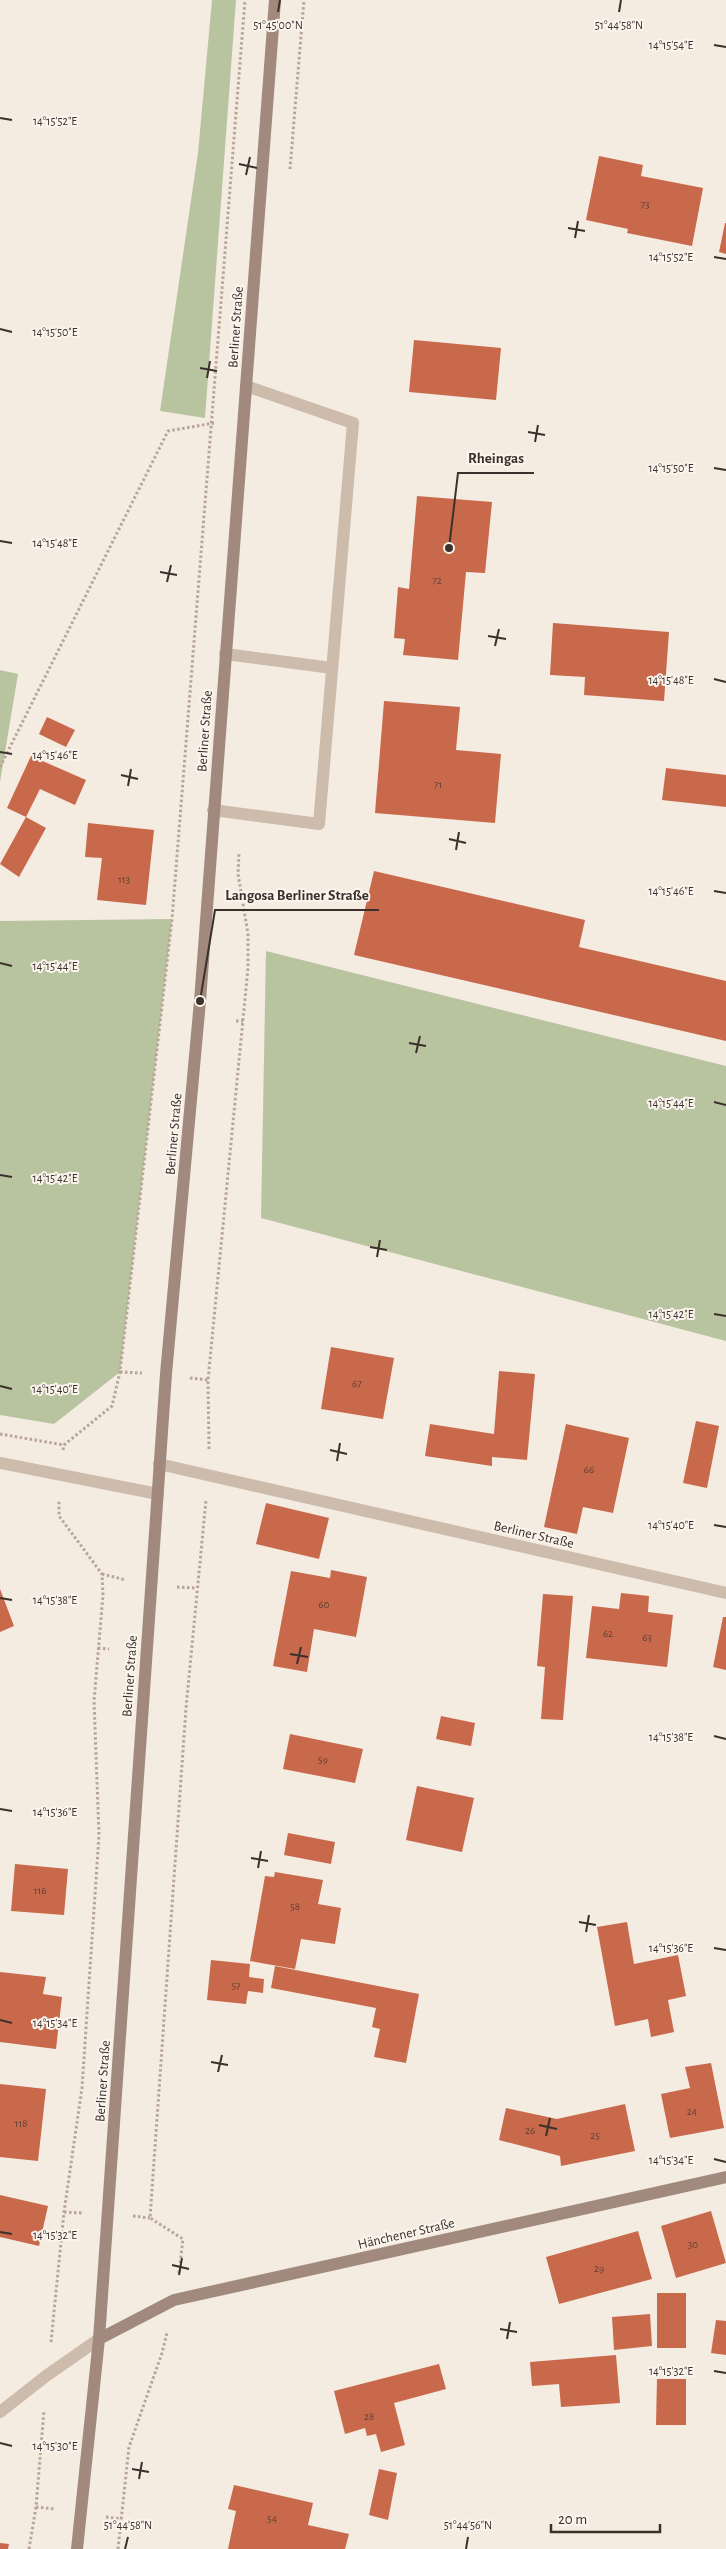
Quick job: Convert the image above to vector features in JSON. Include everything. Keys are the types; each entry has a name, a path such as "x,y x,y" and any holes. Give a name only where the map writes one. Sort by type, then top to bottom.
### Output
{"main road":[{"name":"Berliner Straße","path":"77,2549 99,2339 160,1464 200,1001 275,0"},
{"name":"Hänchener Straße","path":"99,2339 174,2300 726,2177"}],"street":[{"path":"213,810 319,824 353,423 246,386"},
{"path":"225,654 332,668"},
{"path":"0,1464 158,1494"},
{"name":"Berliner Straße","path":"160,1464 726,1593"},
{"path":"0,2412 46,2376 99,2339"}],"path":[{"path":"30,2549 36,2507 46,2376 82,2078 99,1835 94,1701 103,1595 102,1574 59,1516 59,1474 64,1445 112,1406 120,1372 172,919 213,423 245,0"},
{"path":"290,171 304,0"},
{"path":"0,767 168,431 213,423 243,414"},
{"path":"208,1380 248,968 248,934 238,874 241,814"},
{"path":"236,1021 242,1020"},
{"path":"0,1434 64,1445"},
{"path":"118,2549 129,2447 162,2353 174,2300 183,2239 150,2218 196,1588"},
{"path":"98,1648 109,1649"}],"green space":[{"path":"212,0 236,0 205,418 160,411 198,153"},
{"path":"0,670 18,674 0,782"},
{"path":"172,919 120,1372 54,1424 0,1415 0,921"},
{"path":"266,951 726,1066 726,1341 261,1218"}],"building":[{"path":"599,156 643,165 641,176 703,188 692,246 627,233 628,229 586,220"},
{"path":"726,223 726,254 719,252"},
{"path":"414,340 501,348 496,400 409,392"},
{"path":"417,496 492,502 485,573 466,572 458,660 403,655 405,639 394,638 398,587 409,589"},
{"path":"553,623 669,632 664,701 584,695 585,677 550,675"},
{"path":"384,701 460,707 456,750 501,754 495,823 375,813"},
{"path":"47,717 75,730 66,747 39,734"},
{"path":"31,756 86,780 75,805 40,789 26,817 7,808"},
{"path":"666,768 726,775 726,807 662,800"},
{"path":"26,817 46,828 19,877 0,864"},
{"path":"88,823 154,830 146,905 97,900 102,858 85,857"},
{"path":"374,871 585,920 579,947 726,981 726,1041 354,955"},
{"path":"331,1347 394,1358 383,1419 321,1409"},
{"path":"499,1371 535,1374 527,1460 492,1457 492,1466 425,1456 430,1424 494,1434"},
{"path":"696,1421 719,1426 707,1488 683,1483"},
{"path":"566,1424 629,1438 613,1513 583,1507 577,1534 544,1527"},
{"path":"266,1503 329,1518 319,1559 256,1544"},
{"path":"331,1570 367,1577 356,1637 314,1629 307,1672 273,1666 291,1571 330,1578"},
{"path":"0,1589 14,1626 0,1632"},
{"path":"621,1593 649,1596 648,1612 673,1615 667,1667 586,1658 592,1606 619,1609"},
{"path":"543,1594 573,1596 563,1720 541,1719 545,1667 537,1666"},
{"path":"723,1617 726,1617 726,1670 713,1667"},
{"path":"441,1716 475,1723 471,1746 436,1739"},
{"path":"290,1734 363,1749 355,1783 283,1769"},
{"path":"417,1786 474,1798 462,1852 406,1840"},
{"path":"288,1833 335,1842 331,1864 284,1855"},
{"path":"15,1864 68,1869 64,1915 11,1911"},
{"path":"275,1872 323,1880 318,1904 341,1908 335,1944 301,1939 295,1969 250,1961 265,1876 274,1877"},
{"path":"627,1922 634,1964 678,1955 686,1996 668,2000 674,2032 651,2037 648,2019 615,2026 597,1927"},
{"path":"211,1960 250,1964 249,1977 264,1979 263,1993 248,1991 246,2004 207,2000"},
{"path":"275,1966 419,1994 406,2063 374,2057 380,2029 372,2027 376,2008 271,1988"},
{"path":"0,1972 46,1977 43,1994 62,1997 56,2049 0,2042"},
{"path":"711,2063 724,2128 670,2138 661,2094 690,2088 685,2067"},
{"path":"0,2084 46,2089 38,2161 0,2157"},
{"path":"625,2104 635,2151 561,2166 560,2156 499,2140 506,2108 557,2119"},
{"path":"0,2195 48,2206 39,2246 0,2237"},
{"path":"711,2211 726,2263 676,2278 661,2226"},
{"path":"638,2231 652,2279 559,2304 546,2257"},
{"path":"657,2293 686,2293 686,2348 657,2348"},
{"path":"650,2314 652,2346 614,2350 612,2317"},
{"path":"716,2320 726,2321 726,2355 711,2353"},
{"path":"616,2355 620,2403 561,2407 559,2384 532,2386 530,2362"},
{"path":"439,2364 446,2389 394,2403 405,2445 381,2452 376,2434 367,2436 365,2428 345,2434 334,2391"},
{"path":"657,2379 686,2379 686,2425 656,2425"},
{"path":"379,2469 397,2473 388,2520 369,2515"},
{"path":"234,2485 313,2503 308,2525 349,2534 345,2549 228,2549 236,2511 228,2509"},
{"path":"0,2543 9,2544 8,2549 0,2549"}],"place":[{"name":"Rheingas","path":"449,548"},
{"name":"Langosa Berliner Straße","path":"200,1001"}]}
